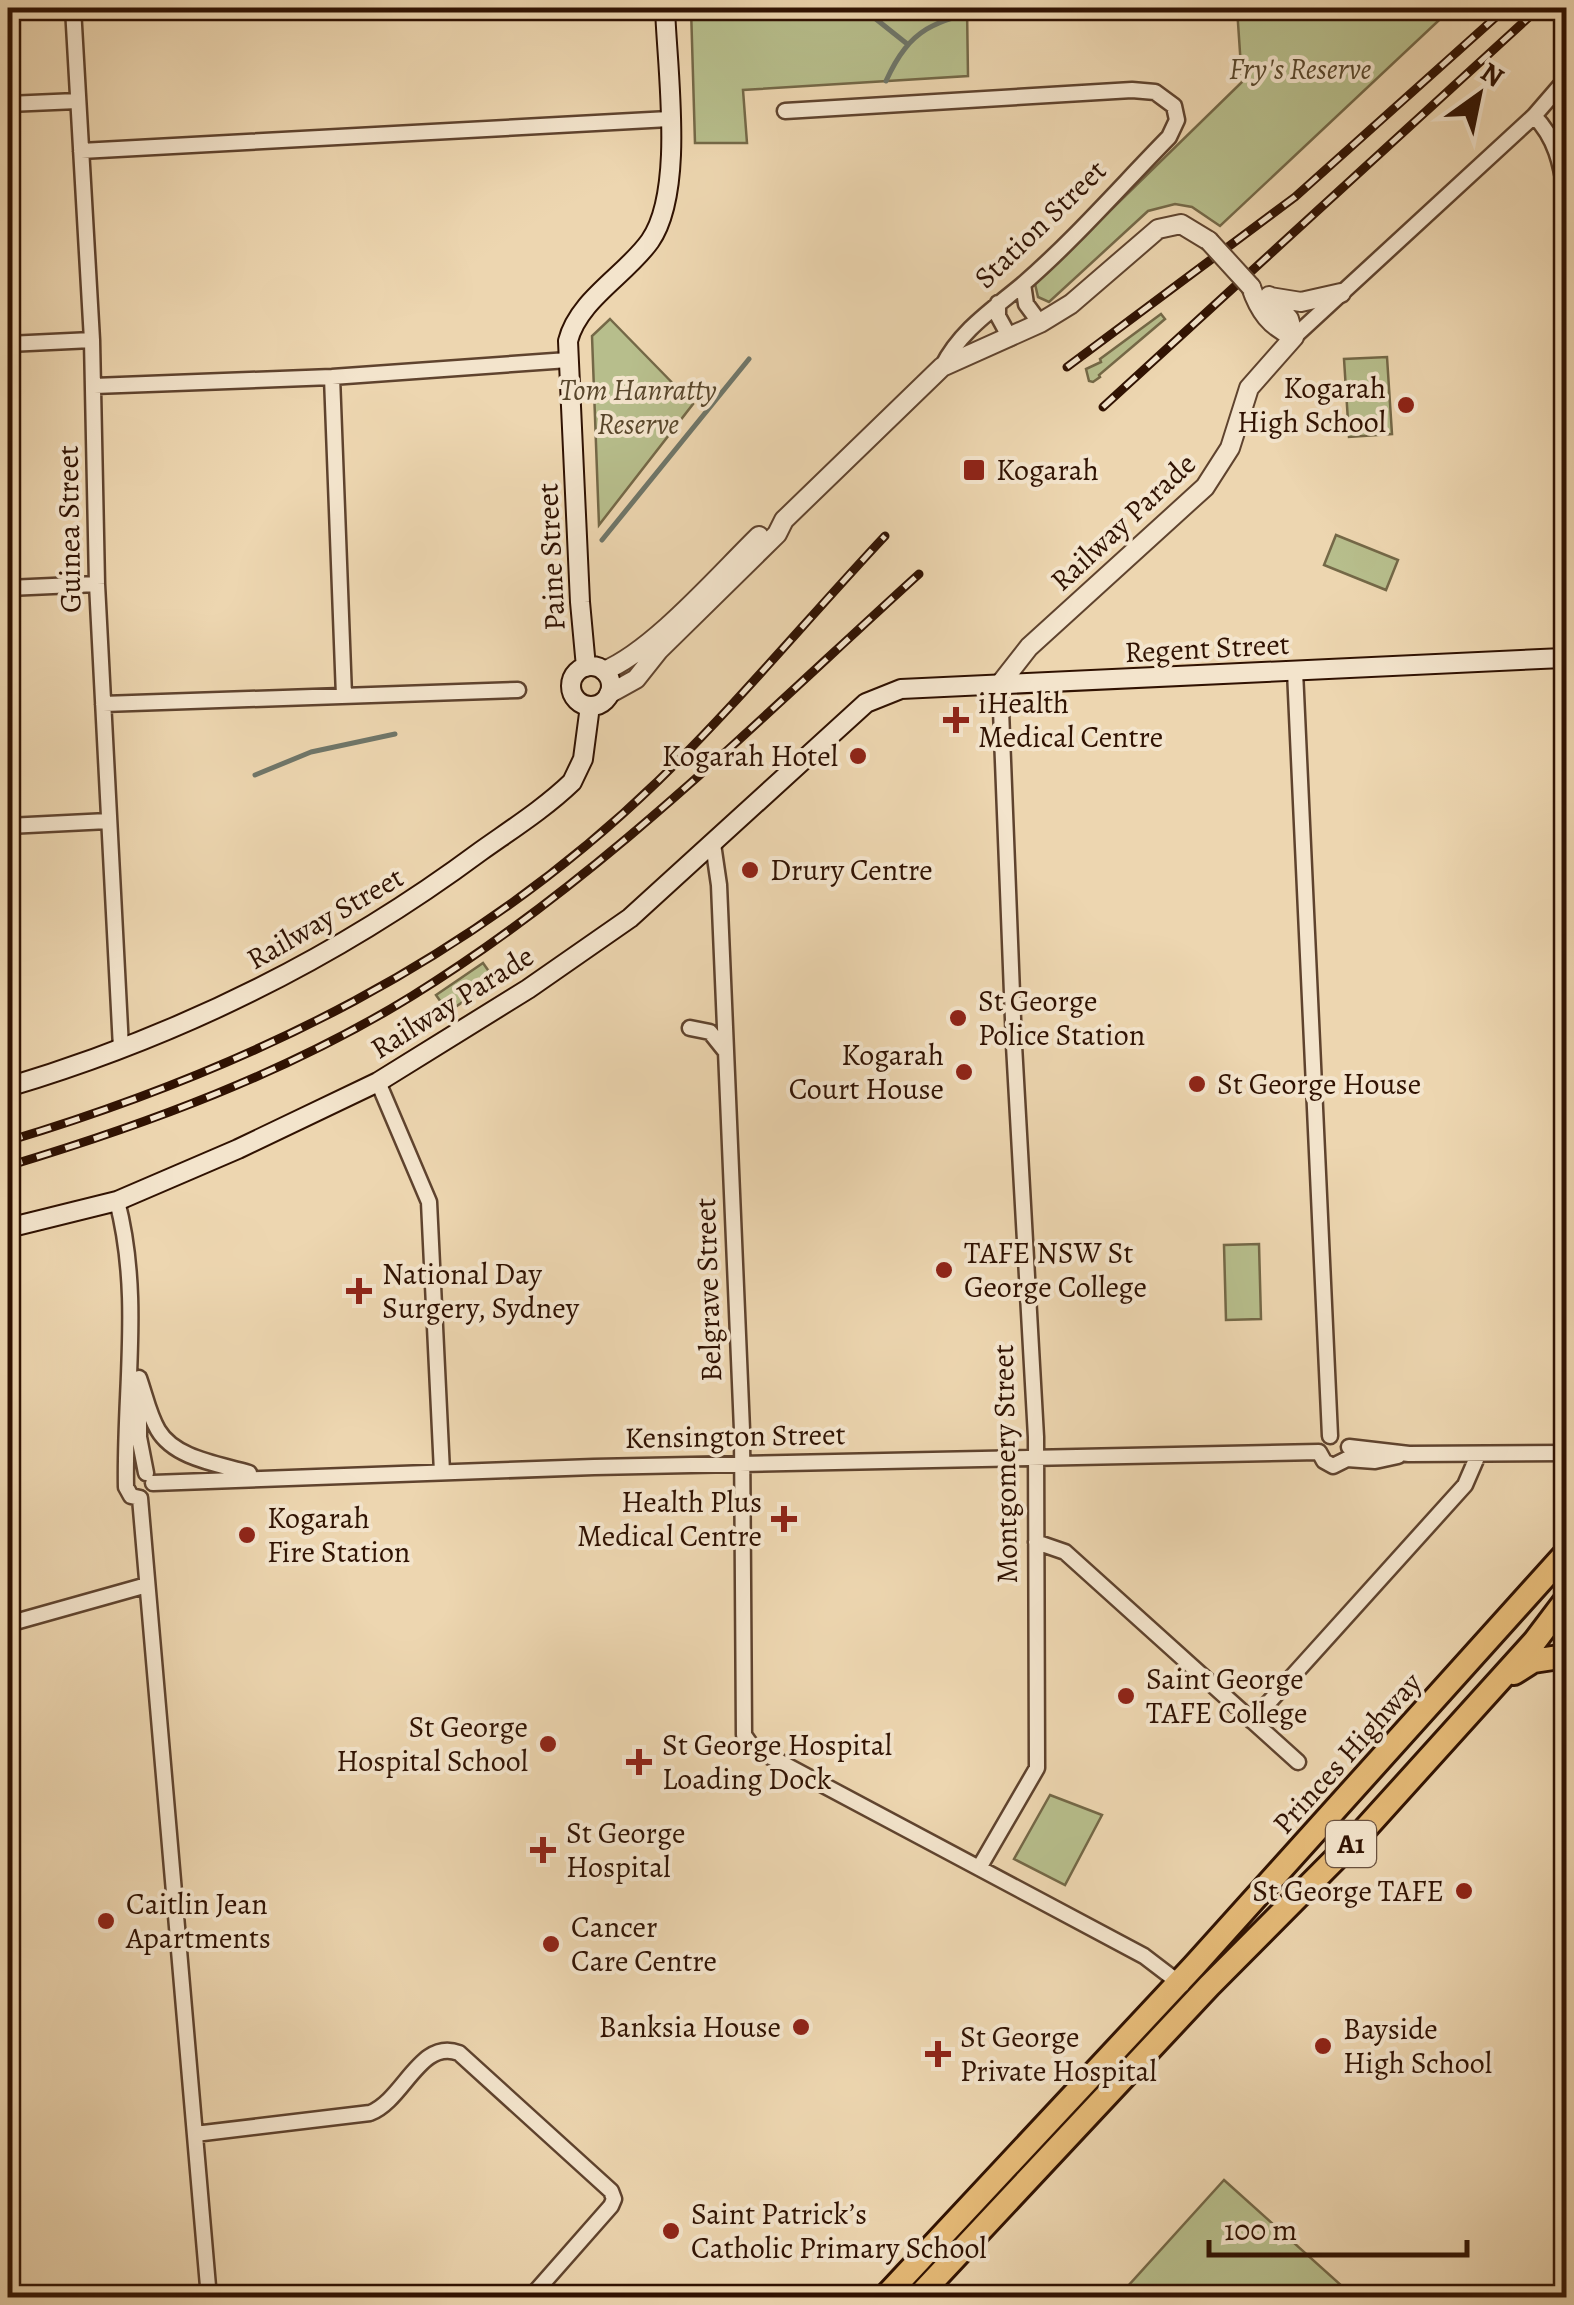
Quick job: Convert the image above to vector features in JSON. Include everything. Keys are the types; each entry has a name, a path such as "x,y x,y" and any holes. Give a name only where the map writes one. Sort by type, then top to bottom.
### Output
{"highway":[{"path":"1556,1573 1565,1607"},
{"name":"Princes Highway","path":"884,2298 1556,1573"},
{"name":"Princes Highway","path":"918,2298 1197,1999 1366,1829 1565,1607"},
{"name":"A1","path":"1498,1682 1533,1661 1566,1656"}],"main road":[{"name":"Paine Street","path":"595,669 568,341 575,322 639,256 662,222 670,180 664,8"},
{"name":"Station Street","path":"610,694 636,680 659,650 776,534 784,520 942,367 1010,338 1071,304 1158,228 1181,224 1209,241 1251,288 1258,307 1276,328 1294,337"},
{"name":"Station Street","path":"1251,288 1270,297"},
{"path":"1270,297 1301,302 1341,293"},
{"path":"1270,297 1289,319 1294,337"},
{"name":"Railway Parade","path":"1000,684 1029,647 1212,478 1230,448 1248,388 1294,337"},
{"name":"Station Street","path":"595,669 619,665 645,646 768,527 784,520"},
{"name":"Regent Street","path":"858,710 874,698 900,689 1565,658"},
{"path":"595,669 611,682 610,694 602,703 590,706 578,701 572,690 576,673 595,669"},
{"name":"Railway Street","path":"8,1087 217,1009 342,945 444,878 572,782 586,750 590,706"},
{"name":"Railway Parade","path":"8,1228 117,1201 238,1150 378,1082 601,939 858,710"}],"street":[{"name":"Guinea Street","path":"73,8 92,340 97,584 121,1048"},
{"path":"1294,337 1534,116 1566,79"},
{"name":"Station Street","path":"785,111 1132,90 1155,92 1174,106 1177,120 1169,137 1023,284 951,348 942,367"},
{"path":"8,104 77,102"},
{"path":"1534,116 1556,146 1566,195"},
{"path":"81,151 669,119"},
{"path":"1023,284 1026,304 1040,322"},
{"path":"998,303 998,316 1010,338"},
{"path":"8,344 92,340"},
{"path":"94,386 332,377 568,360"},
{"path":"332,377 344,696"},
{"path":"8,588 97,584"},
{"path":"1295,671 1330,1436"},
{"name":"Montgomery Street","path":"980,1868 1037,1768 1036,1459 1000,684"},
{"path":"103,704 518,690"},
{"path":"8,826 108,821"},
{"name":"Belgrave Street","path":"712,844 719,885 742,1430 744,1734 751,1746 765,1754 980,1868"},
{"path":"690,1028 710,1032 726,1052"},
{"path":"378,1082 429,1202 442,1472"},
{"path":"117,1201 128,1244 132,1330 126,1484 131,1496 140,1498 150,1492 139,1437 139,1378 132,1330"},
{"path":"139,1378 156,1426 170,1444 197,1458 265,1478"},
{"path":"1330,1436 1340,1437 1348,1453 1338,1466 1324,1462 1319,1452 1322,1442 1330,1436"},
{"name":"Kensington Street","path":"149,1478 1319,1452"},
{"path":"1348,1453 1566,1452"},
{"path":"1252,1721 1465,1485 1478,1455"},
{"path":"126,1484 132,1473 149,1478"},
{"path":"140,1498 209,2298"},
{"path":"1036,1542 1065,1552 1298,1762"},
{"path":"8,1624 147,1584"},
{"path":"980,1868 1144,1956 1197,1999"},
{"path":"195,2134 370,2113 391,2101 436,2050 448,2048 460,2053 611,2191 614,2199 612,2206 530,2298"}],"green space":[{"path":"691,8 967,8 968,76 743,90 747,143 695,143"},
{"name":"Fry's Reserve","path":"1237,8 1452,8 1220,226 1192,207 1175,204 1148,211 1049,302 1038,297 1035,284 1242,82"},
{"path":"1161,314 1165,319 1100,377 1089,381 1086,369 1101,362"},
{"name":"Tom Hanratty Reserve","path":"610,319 693,404 599,525 592,336"},
{"path":"1387,357 1392,434 1349,437 1344,359"},
{"path":"1336,535 1398,560 1386,590 1324,565"},
{"path":"483,963 495,980 448,1012 436,995"},
{"path":"1259,1244 1261,1319 1226,1320 1224,1245"},
{"path":"1050,1795 1102,1815 1065,1885 1014,1859"},
{"path":"1224,2180 1353,2296 1118,2297"}],"waterway":[{"path":"862,8 906,43"},
{"path":"886,81 905,48 927,29 992,8"},
{"path":"602,540 749,359"},
{"path":"255,775 311,752 395,734"}],"railway":[{"path":"1067,367 1295,197 1506,8"},
{"path":"1103,407 1539,8"},
{"path":"8,1141 98,1112 272,1042 355,1001 513,902 587,845 658,781 885,536"},
{"path":"8,1166 112,1133 266,1073 412,996 481,951 612,850 737,742 919,574"}],"place":[{"name":"Kogarah High School","path":"1406,405"},
{"name":"Kogarah","path":"974,470"},
{"name":"iHealth Medical Centre","path":"956,720"},
{"name":"Kogarah Hotel","path":"858,756"},
{"name":"Drury Centre","path":"750,870"},
{"name":"St George Police Station","path":"958,1018"},
{"name":"Kogarah Court House","path":"964,1072"},
{"name":"St George House","path":"1197,1084"},
{"name":"TAFE NSW St George College","path":"944,1270"},
{"name":"National Day Surgery, Sydney","path":"359,1291"},
{"name":"Health Plus Medical Centre","path":"784,1519"},
{"name":"Kogarah Fire Station","path":"247,1535"},
{"name":"Saint George TAFE College","path":"1126,1696"},
{"name":"St George Hospital School","path":"548,1744"},
{"name":"St George Hospital Loading Dock","path":"639,1762"},
{"name":"St George Hospital","path":"543,1850"},
{"name":"St George TAFE","path":"1464,1891"},
{"name":"Caitlin Jean Apartments","path":"106,1921"},
{"name":"Cancer Care Centre","path":"551,1944"},
{"name":"Banksia House","path":"801,2027"},
{"name":"Bayside High School","path":"1323,2046"},
{"name":"St George Private Hospital","path":"938,2054"},
{"name":"Saint Patrick’s Catholic Primary School","path":"671,2231"}]}
